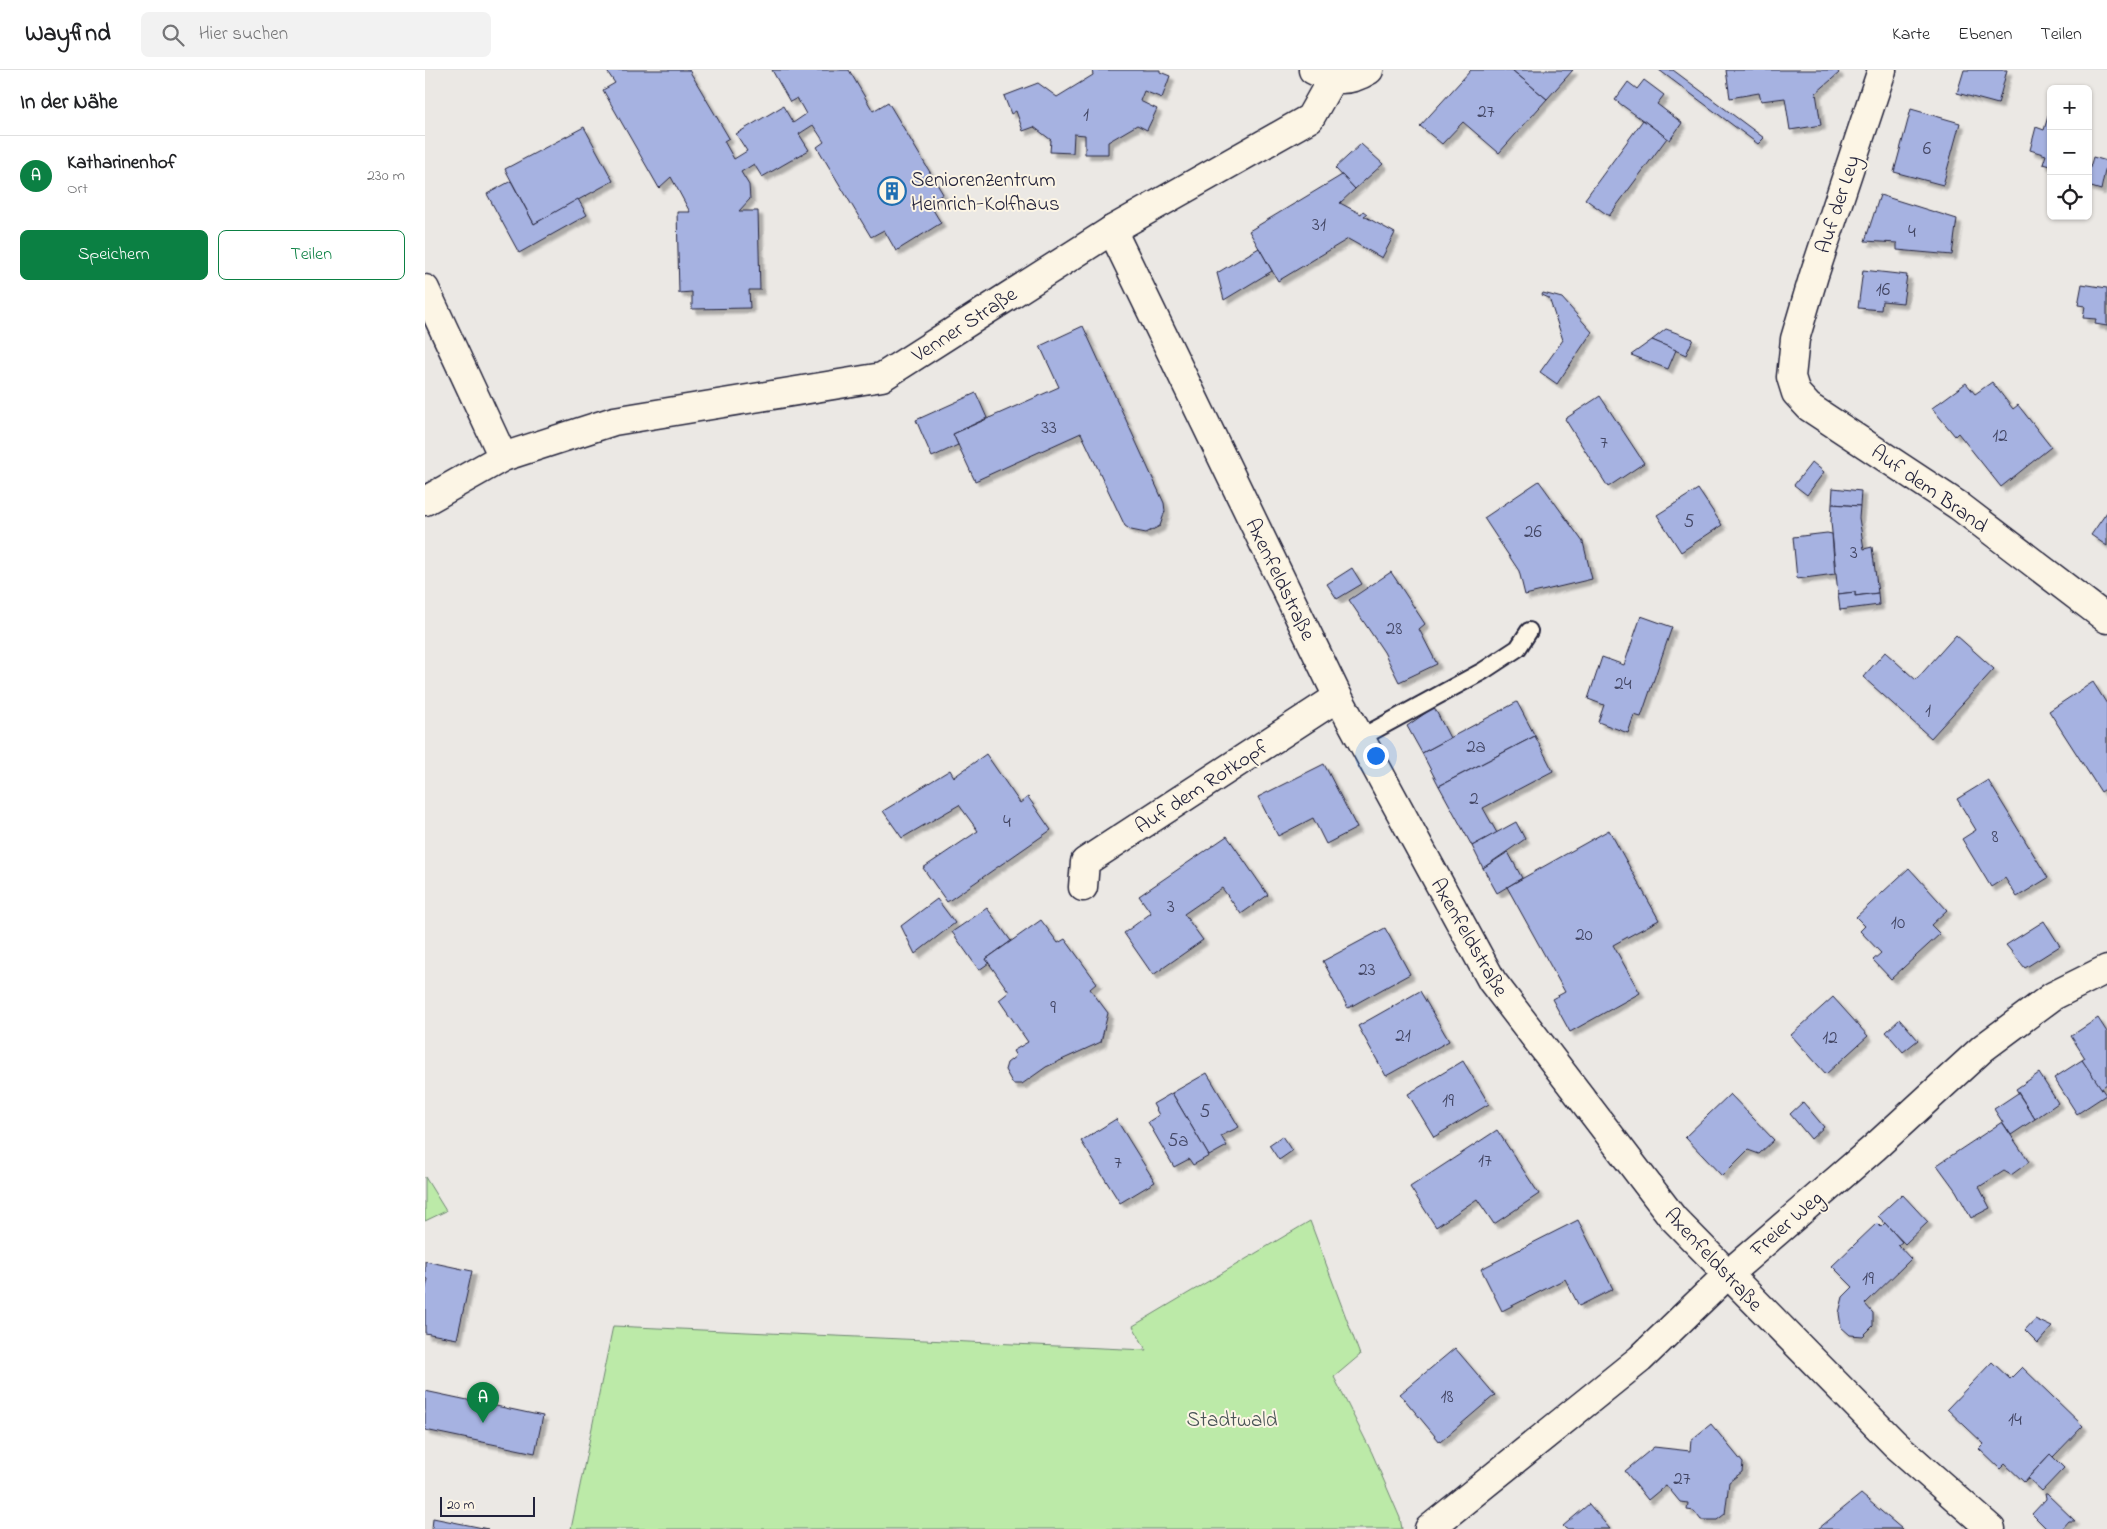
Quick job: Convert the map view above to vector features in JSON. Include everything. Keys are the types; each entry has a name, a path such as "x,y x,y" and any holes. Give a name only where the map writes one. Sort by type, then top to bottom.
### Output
{"street":[{"name":"Venner Straße","path":"425,501 503,457 613,421 882,377 1112,230 1310,118 1322,75 1349,78 1369,70"},
{"name":"Auf der Ley","path":"1795,339 1813,275 1882,70"},
{"name":"Axenfeldstraße","path":"1112,230 1338,697 1492,981 1673,1218 1895,1444 1991,1529"},
{"path":"425,289 503,457"},
{"name":"Auf dem Brand","path":"1795,339 1791,377 1796,393 1809,406 1959,506 2107,619"},
{"name":"Auf dem Rotkopf","path":"1083,887 1085,862 1338,697"},
{"name":"Freier Weg","path":"1429,1529 1640,1359 1727,1275 1874,1148 1983,1048 2053,996 2107,969"}],"lane":[{"path":"1360,738 1483,671 1518,648 1529,631"}],"green space":[{"path":"425,1177 446,1211 425,1221"},
{"name":"Stadtwald","path":"1310,1221 1360,1355 1334,1377 1372,1453 1400,1518 1402,1529 571,1529 613,1326 1146,1350 1133,1326"}],"building":[{"name":"Seniorenzentrum Heinrich-Kolfhaus","path":"606,70 689,70 729,138 724,141 734,159 747,151 736,134 783,106 793,123 806,114 797,98 790,102 772,70 849,70 873,111 888,102 943,194 929,203 941,223 896,251 884,230 871,237 817,147 824,142 813,125 799,134 809,150 762,177 754,164 741,172 749,185 750,199 739,211 758,211 760,290 749,290 750,308 692,309 692,292 679,293 677,212 690,212 671,177 659,188 603,90 615,83"},
{"path":"1092,70 1160,70 1160,72 1170,76 1162,98 1144,91 1140,101 1157,109 1147,130 1137,125 1108,142 1108,154 1085,154 1085,135 1074,134 1073,153 1050,152 1051,140 1034,127 1023,131 1016,111 1011,114 1004,96 1038,83 1057,97 1093,75"},
{"path":"1471,70 1512,70 1547,99 1499,153 1463,122 1442,144 1420,126"},
{"path":"1512,70 1573,70 1547,99"},
{"path":"1659,70 1673,70 1764,138 1758,144"},
{"path":"1726,70 1837,70 1839,73 1816,93 1821,125 1790,130 1785,98 1761,101 1759,93 1730,98"},
{"path":"1964,70 2007,70 1998,104 1957,93"},
{"path":"1644,80 1664,95 1657,104 1682,123 1670,140 1615,100 1628,82 1637,89"},
{"path":"1911,109 1960,123 1943,185 1894,172"},
{"path":"1643,120 1667,138 1609,216 1585,199"},
{"path":"2047,120 2047,165 2043,164 2046,155 2030,150 2036,127 2044,130"},
{"path":"584,127 613,181 534,224 505,169"},
{"path":"1361,144 1383,164 1355,189 1335,168"},
{"path":"2093,157 2107,161 2101,190 2092,187"},
{"path":"1342,175 1355,189 1340,203 1361,214 1363,211 1367,214 1364,216 1395,233 1382,258 1348,239 1278,281 1249,231"},
{"path":"511,181 534,224 578,199 587,215 519,253 487,194"},
{"path":"1880,195 1957,219 1952,255 1897,250 1897,243 1865,241"},
{"path":"1259,248 1272,271 1224,300 1217,273"},
{"path":"1863,270 1907,275 1903,303 1882,301 1881,310 1858,308"},
{"path":"2082,284 2107,288 2107,326 2095,324 2096,319 2083,318 2085,306 2078,305"},
{"path":"1543,293 1562,298 1592,332 1557,384 1540,372 1563,340 1549,298 1542,295"},
{"path":"1083,326 1164,503 1165,511 1160,526 1146,533 1131,530 1125,526 1081,433 975,481 953,434 1059,387 1040,346"},
{"path":"1666,329 1693,339 1686,355 1652,340"},
{"path":"1652,340 1676,350 1668,369 1631,355"},
{"path":"1992,382 2013,409 2018,405 2051,447 2001,487 1958,433 1955,436 1932,408 1966,383 1975,394"},
{"path":"976,393 987,418 953,434 958,445 932,457 916,420"},
{"path":"1600,396 1644,463 1608,487 1565,419"},
{"path":"1812,462 1824,472 1807,495 1794,485"},
{"path":"1539,481 1583,542 1592,579 1525,595 1519,571 1484,518"},
{"path":"1833,488 1861,491 1860,506 1832,504"},
{"path":"1698,489 1722,525 1681,552 1657,515"},
{"path":"1832,504 1860,506 1859,518 1864,549 1872,547 1878,593 1855,596 1855,592 1838,594 1831,522"},
{"path":"2107,512 2107,546 2091,535"},
{"path":"1832,534 1835,574 1797,579 1793,537"},
{"path":"1352,568 1362,584 1337,599 1327,584"},
{"path":"1391,572 1425,624 1419,629 1437,664 1399,682 1384,652 1349,600"},
{"path":"1855,592 1855,596 1878,593 1879,605 1840,610 1838,594"},
{"path":"1641,616 1672,627 1641,717 1634,715 1628,733 1598,722 1604,705 1588,699 1602,657 1624,665"},
{"path":"1956,635 1994,669 1931,738 1863,677 1885,652 1916,680"},
{"path":"2093,682 2107,704 2107,788 2101,792 2049,711"},
{"path":"1517,702 1535,736 1439,786 1422,753"},
{"path":"1434,707 1450,738 1422,753 1407,726"},
{"path":"1535,736 1553,771 1483,808 1497,833 1472,846 1439,786"},
{"path":"986,754 1020,803 1028,797 1051,830 947,902 923,868 978,831 959,805 902,838 883,811 950,770 954,777"},
{"path":"1324,764 1357,828 1326,844 1313,818 1278,836 1258,797"},
{"path":"1988,780 2048,878 2017,897 2005,878 1991,887 1962,839 1976,830 1957,799"},
{"path":"1516,822 1525,839 1483,868 1472,846"},
{"path":"1609,830 1659,920 1613,945 1640,993 1570,1032 1552,999 1565,992 1507,887"},
{"path":"1227,836 1268,895 1241,914 1222,888 1184,914 1203,940 1153,975 1124,933 1151,913 1139,896"},
{"path":"1508,852 1522,878 1497,893 1483,868"},
{"path":"1909,868 1947,910 1931,925 1940,934 1891,979 1873,960 1881,953 1860,931 1865,926 1856,917"},
{"path":"937,899 955,923 915,954 901,926"},
{"path":"987,908 1011,941 986,959 989,963 979,970 952,932"},
{"path":"1041,920 1058,943 1065,939 1097,983 1090,989 1108,1013 1101,1042 1046,1067 1022,1084 1013,1084 1005,1070 1007,1063 1016,1056 1013,1051 1028,1042 999,1000 1009,992 986,959"},
{"path":"2044,921 2060,946 2025,968 2006,945"},
{"path":"1385,928 1410,974 1348,1008 1323,961"},
{"path":"1420,991 1449,1041 1386,1076 1358,1026"},
{"path":"1833,997 1868,1036 1826,1074 1791,1035"},
{"path":"2098,1018 2107,1032 2107,1084 2100,1089 2082,1060 2085,1058 2071,1036"},
{"path":"1900,1019 1918,1040 1903,1052 1886,1032"},
{"path":"2082,1060 2106,1095 2077,1114 2054,1078"},
{"path":"1463,1061 1489,1104 1434,1137 1408,1094"},
{"path":"1207,1073 1239,1127 1221,1136 1227,1146 1209,1156 1172,1093"},
{"path":"2039,1073 2058,1103 2035,1119 2016,1089"},
{"path":"1172,1093 1209,1156 1193,1165 1189,1159 1174,1167 1148,1122 1159,1115 1153,1104"},
{"path":"2018,1093 2035,1119 2011,1135 1994,1109"},
{"path":"1730,1094 1774,1140 1759,1154 1748,1150 1722,1176 1685,1137"},
{"path":"1803,1102 1824,1127 1811,1139 1790,1114"},
{"path":"1116,1119 1155,1182 1120,1203 1081,1141"},
{"path":"2002,1122 2029,1162 2011,1175 2004,1171 1979,1187 1990,1208 1971,1218 1956,1191 1937,1165"},
{"path":"1497,1130 1539,1194 1494,1224 1477,1199 1436,1227 1410,1187"},
{"path":"1282,1136 1292,1151 1279,1160 1269,1145"},
{"path":"1902,1194 1928,1222 1905,1244 1878,1216"},
{"path":"1578,1220 1613,1289 1579,1306 1565,1279 1502,1311 1481,1269"},
{"path":"1877,1223 1881,1227 1885,1223 1902,1242 1898,1245 1911,1259 1865,1304 1873,1313 1873,1326 1863,1336 1850,1335 1841,1327 1839,1313 1843,1297 1853,1287 1832,1266"},
{"path":"425,1261 472,1271 457,1339 425,1333 425,1292 428,1279 425,1278"},
{"path":"2035,1319 2052,1327 2038,1343 2025,1330"},
{"path":"1455,1348 1495,1395 1440,1442 1400,1394"},
{"path":"1992,1362 2010,1379 2022,1367 2083,1426 2053,1457 2050,1454 2024,1482 2005,1464 2000,1469 1979,1449 1984,1444 1947,1409"},
{"path":"425,1391 543,1416 535,1453 425,1430"},
{"path":"1711,1424 1743,1463 1742,1472 1729,1482 1725,1514 1717,1520 1701,1520 1694,1511 1687,1510 1688,1503 1680,1502 1666,1485 1648,1500 1625,1471 1654,1447 1690,1451 1691,1440"},
{"path":"2050,1454 2064,1468 2042,1491 2028,1478"},
{"path":"1861,1494 1902,1529 1818,1529"},
{"path":"2045,1494 2075,1521 2069,1521 2062,1529 2047,1529 2032,1514 2046,1499"},
{"path":"1589,1504 1610,1529 1566,1529 1563,1526"},
{"path":"433,1518 488,1529 432,1529"}],"place":[{"name":"Seniorenzentrum Heinrich-Kolfhaus","path":"892,191"},
{"name":"Katharinenhof","path":"483,1423"}]}
